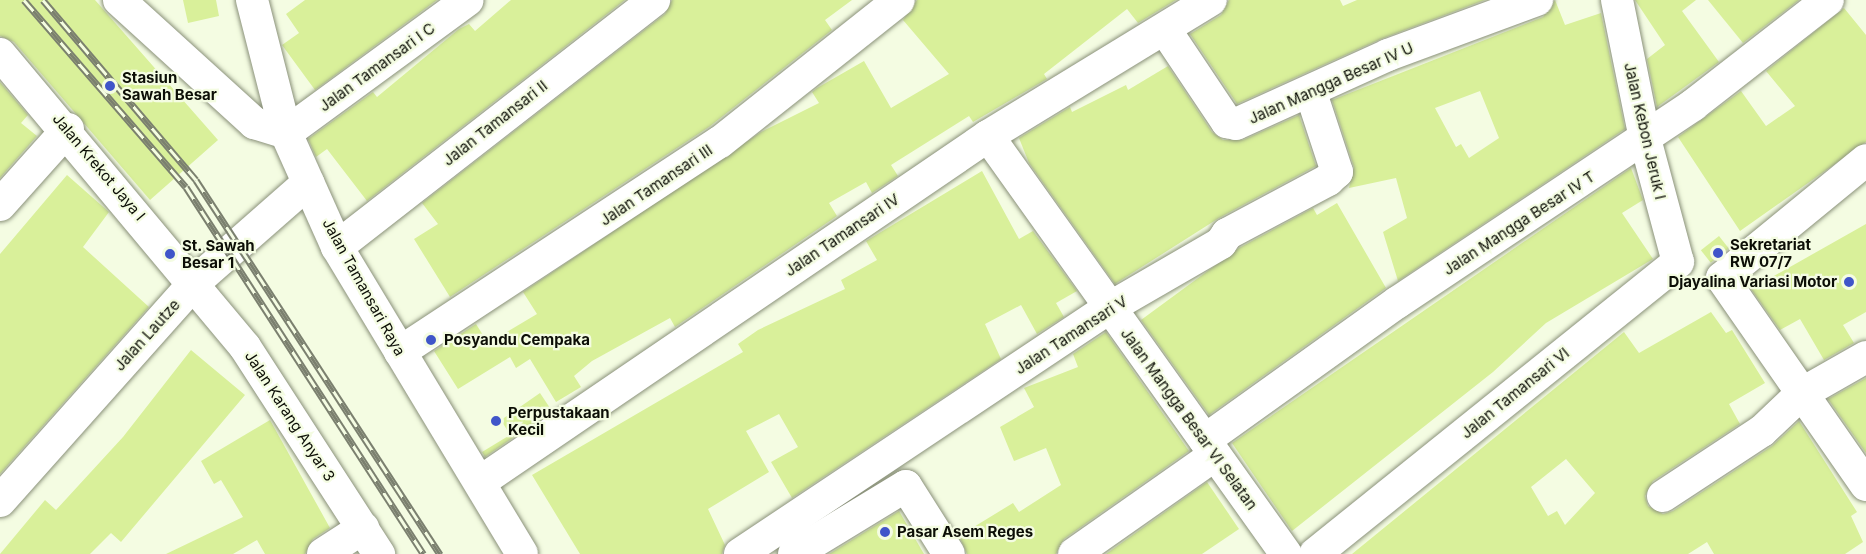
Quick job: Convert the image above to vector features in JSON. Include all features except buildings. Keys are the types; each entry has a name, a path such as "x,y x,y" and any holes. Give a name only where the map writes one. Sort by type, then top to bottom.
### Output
{"street":[{"path":"119,0 254,123 286,133"},
{"name":"Jalan Tamansari Raya","path":"252,0 286,133 337,247 522,554"},
{"name":"Jalan Tamansari I C","path":"286,133 468,0"},
{"name":"Jalan Tamansari II","path":"337,247 654,0"},
{"name":"Jalan Tamansari III","path":"399,352 720,142 899,0"},
{"name":"Jalan Tamansari IV","path":"480,482 988,136 1166,32 1211,0"},
{"name":"Jalan Mangga Besar IV U","path":"1166,32 1227,122 1244,122 1311,93 1388,55 1537,0"},
{"name":"Jalan Kebon Jeruk I","path":"1617,0 1645,139 1678,262"},
{"name":"Jalan Mangga Besar IV T","path":"1074,554 1398,302 1645,139 1764,55 1828,0"},
{"name":"Jalan Krekot Jaya I","path":"0,54 68,129 194,283"},
{"name":"Jalan Tamansari V","path":"740,554 1109,308 1336,172 1311,93"},
{"path":"0,205 68,129"},
{"name":"Jalan Mangga Besar VI Selatan","path":"988,136 1286,554"},
{"path":"1722,278 1866,160"},
{"name":"Jalan Lautze","path":"0,501 194,283 308,183"},
{"path":"1678,262 1722,278 1801,394 1863,473"},
{"name":"Jalan Tamansari VI","path":"1315,554 1678,262"},
{"name":"Jalan Karang Anyar 3","path":"194,283 245,347 379,554"},
{"path":"1663,496 1762,431 1801,394 1866,357"},
{"path":"794,554 906,486 949,554"},
{"path":"323,554 363,528"}],"railway":[{"path":"24,0 186,187 423,554"},
{"path":"43,0 196,180 440,554"}],"place":[{"name":"Stasiun Sawah Besar","path":"110,86"},
{"name":"Sekretariat RW 07/7","path":"1718,253"},
{"name":"St. Sawah Besar 1","path":"170,254"},
{"name":"Djayalina Variasi Motor","path":"1849,282"},
{"name":"Posyandu Cempaka","path":"431,340"},
{"name":"Perpustakaan Kecil","path":"496,421"},
{"name":"Pasar Asem Reges","path":"885,532"}]}
